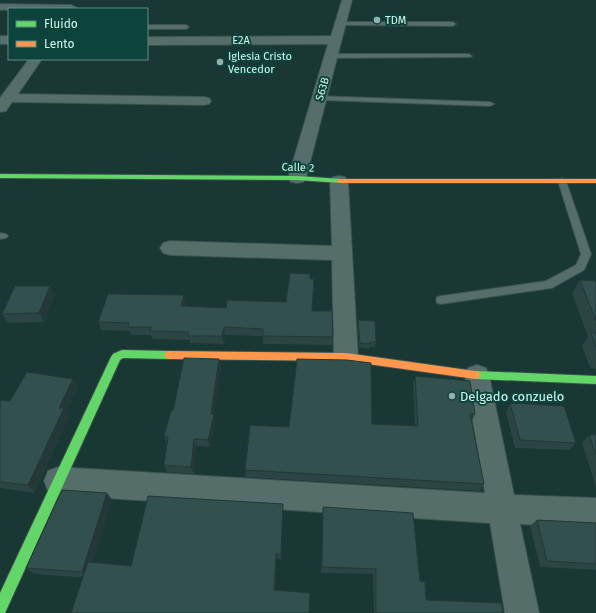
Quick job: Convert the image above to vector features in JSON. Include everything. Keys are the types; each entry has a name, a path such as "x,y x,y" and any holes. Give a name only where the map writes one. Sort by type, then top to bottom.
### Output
{"street":[{"name":"S63B","path":"296,178 347,0"},
{"path":"0,7 73,6"},
{"name":"E2A","path":"148,41 336,40"},
{"path":"3,104 35,60"},
{"path":"3,104 204,101"},
{"name":"Calle 2","path":"0,176 296,178 339,181 596,181"},
{"path":"339,181 346,357"},
{"path":"170,248 341,253"},
{"path":"0,608 116,357 122,354 346,357 477,375 596,380"},
{"path":"477,375 522,613"},
{"path":"58,482 502,509 596,513"}],"lane":[{"path":"340,24 453,24"},
{"path":"148,27 186,27"},
{"path":"331,56 469,56"},
{"path":"319,98 490,104"},
{"path":"441,300 548,284 580,266 586,254 562,181"}],"building":[{"path":"290,273 310,274 310,279 314,279 312,311 332,311 333,337 263,336 263,329 224,327 222,336 188,336 189,332 150,331 151,327 128,327 129,323 98,322 108,294 184,295 181,306 226,308 227,300 286,302"},
{"path":"580,280 596,281 596,321"},
{"path":"15,286 50,286 39,313 2,314"},
{"path":"358,320 375,321 376,342 370,342 370,344 360,343"},
{"path":"591,333 596,333 596,347"},
{"path":"184,358 219,359 211,414 214,415 208,440 194,439 191,467 164,465 168,437 164,436 171,411 173,411"},
{"path":"297,359 347,360 371,363 372,424 418,426 415,376 470,381 475,414 470,414 484,484 245,470 250,425 289,427"},
{"path":"27,372 73,379 59,408 64,408 28,485 0,482 0,402 1,400 10,401"},
{"path":"510,403 564,406 576,443 520,440"},
{"path":"589,435 596,435 596,455"},
{"path":"62,490 107,493 82,572 26,568"},
{"path":"148,496 283,504 281,554 276,554 274,590 310,593 309,613 71,613 88,562 131,566"},
{"path":"323,507 413,513 420,581 425,582 426,600 501,603 503,613 376,613 376,569 322,567"},
{"path":"537,520 596,523 596,564 547,561"}],"traffic: fast":[{"path":"0,176 297,178 341,181"},
{"path":"0,608 116,357 122,354 169,355"},
{"path":"475,375 596,380"}],"traffic: slow":[{"path":"341,181 596,181"},
{"path":"169,355 346,357 475,375"}],"place":[{"name":"TDM","path":"377,20"},
{"name":"Iglesia Cristo Vencedor","path":"220,62"},
{"name":"Delgado conzuelo","path":"452,396"}]}
